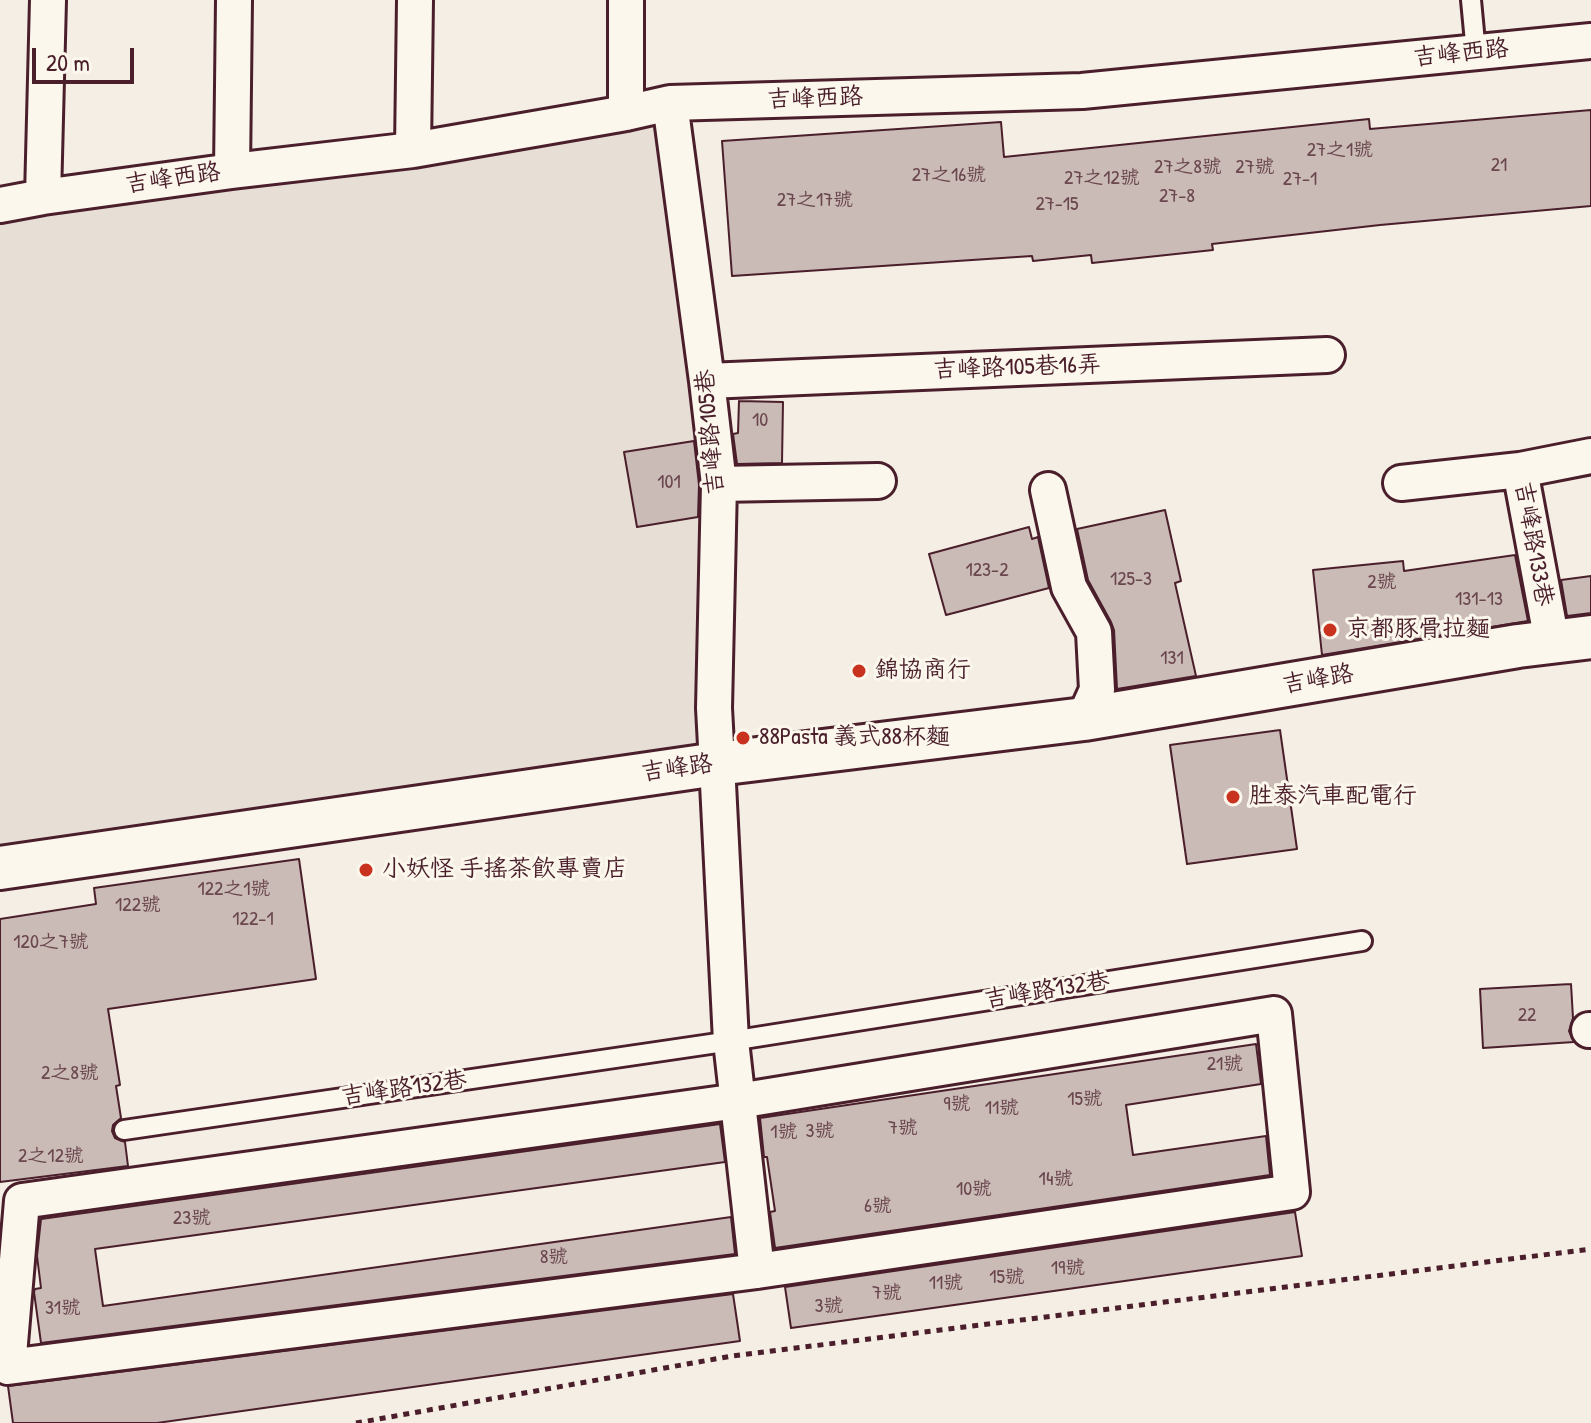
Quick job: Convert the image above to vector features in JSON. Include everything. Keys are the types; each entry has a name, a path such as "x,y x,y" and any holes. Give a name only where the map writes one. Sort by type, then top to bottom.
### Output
{"street":[{"path":"43,197 48,0"},
{"path":"232,171 234,0"},
{"path":"413,150 415,0"},
{"path":"626,0 626,113"},
{"name":"吉峰西路","path":"0,205 232,171 413,150 670,103 1082,91 1591,41"},
{"name":"吉峰路105巷","path":"670,103 719,484 714,708 717,764"},
{"name":"吉峰路105巷16弄","path":"707,381 1327,355"},
{"path":"1520,470 1591,456"},
{"name":"吉峰路133巷","path":"1401,483 1520,470 1572,639"},
{"path":"719,484 878,481"},
{"path":"1048,490 1069,587 1094,632 1097,690 1084,719"},
{"name":"吉峰路","path":"0,868 717,764 1084,719 1572,639"},
{"path":"717,764 731,1041 757,1271"},
{"path":"1274,1014 1292,1192 757,1271 8,1367 22,1201 738,1101 1274,1014"}],"lane":[{"path":"1471,0 1476,53"},
{"name":"吉峰路132巷","path":"124,1130 731,1041 1362,941"}],"path":[{"path":"356,1423 732,1356 1591,1249"}],"shaded area":[{"path":"662,122 707,381 705,749 0,849 0,218 46,209 413,168"}],"building":[{"path":"1591,110 1591,206 1212,244 1213,250 1092,263 1091,255 1033,261 1032,256 732,276 722,141 1001,122 1004,157 1369,119 1370,129"},
{"path":"739,401 783,402 782,463 737,464 733,434 738,433"},
{"path":"694,441 699,485 698,517 637,527 624,452"},
{"path":"1165,510 1181,581 1175,583 1196,676 1117,689 1114,630 1088,580 1077,529"},
{"path":"1029,527 1032,539 1038,537 1049,588 946,615 929,554"},
{"path":"1515,555 1528,621 1322,655 1313,570 1403,561 1404,571"},
{"path":"1591,576 1591,613 1567,616 1561,580"},
{"name":"胜泰汽車配電行","path":"1280,730 1297,849 1187,864 1170,745"},
{"path":"299,859 316,979 108,1009 120,1085 116,1086 121,1118 113,1125 112,1131 115,1138 125,1142 128,1166 0,1182 0,919 96,904 94,888"},
{"path":"1571,984 1573,1018 1569,1031 1574,1042 1483,1048 1480,989"},
{"path":"1256,1044 1261,1084 1126,1105 1133,1155 1266,1136 1270,1175 775,1248 770,1212 775,1211 760,1118"},
{"path":"720,1124 725,1162 95,1249 103,1306 731,1217 735,1254 41,1343 34,1292 41,1288 37,1256 41,1219"},
{"path":"1295,1212 1302,1256 791,1328 785,1287"},
{"path":"733,1294 740,1341 157,1423 13,1423 8,1386"}],"place":[{"name":"京都豚骨拉麵","path":"1330,630"},
{"name":"錦協商行","path":"859,671"},
{"name":"88Pasta 義式88杯麵","path":"743,738"},
{"name":"胜泰汽車配電行","path":"1233,797"},
{"name":"小妖怪 手搖茶飲專賣店","path":"366,870"}]}
